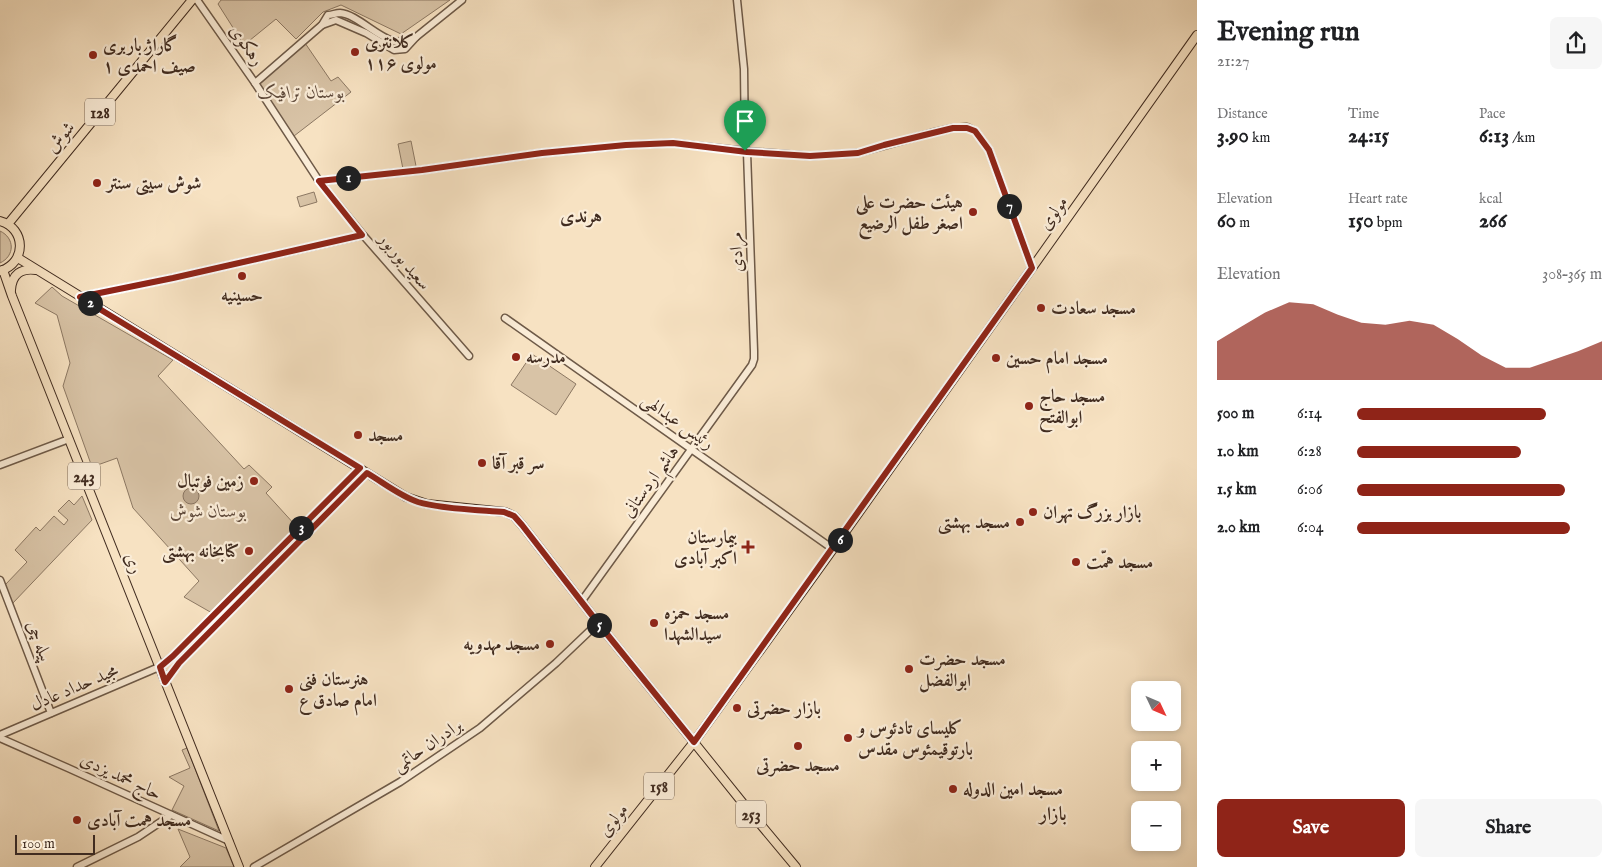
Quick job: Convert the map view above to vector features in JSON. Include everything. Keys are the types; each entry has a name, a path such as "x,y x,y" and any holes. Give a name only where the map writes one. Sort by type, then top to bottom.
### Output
{"main road":[{"name":"شوش","path":"8,224 192,0"},
{"name":"مولوی","path":"595,867 694,742 1197,35"},
{"path":"0,221 8,224 20,239 18,258 2,271"},
{"path":"18,258 406,497 418,502 434,505 509,513 522,525 581,602 694,742"},
{"path":"12,296 12,284 15,275 23,270 38,271"},
{"name":"ری","path":"2,271 240,867"},
{"name":"253","path":"694,742 796,867"}],"street":[{"name":"رهکوی","path":"197,0 255,83"},
{"path":"255,83 322,25 328,15 340,13 350,16 393,41 403,41 416,37 462,0"},
{"name":"مرادی","path":"737,0 745,87 754,351"},
{"name":"سعید بوربور","path":"255,83 319,181 362,235 469,356"},
{"path":"319,181 422,170 542,153 626,145 673,143 746,152 810,156 858,153 953,128 967,128 975,131 989,150 1032,268"},
{"path":"80,297 362,235"},
{"name":"رئیس عبدالهی","path":"505,318 833,549"},
{"name":"هاشم اردستانی","path":"581,602 752,365 754,351"},
{"path":"0,465 68,439"},
{"path":"165,682 179,663 230,612 363,471"},
{"name":"مجید حداد عادل","path":"0,736 160,667 363,471"},
{"name":"پیله چی","path":"0,580 52,713"},
{"path":"224,605 230,612"},
{"name":"برادران حاتمی","path":"254,867 402,781 480,728 598,623"},
{"name":"حاج محمد یزدی","path":"0,736 229,841"},
{"path":"77,867 138,837 171,815"}],"green space":[{"path":"221,0 450,0 401,34 341,5 323,12 296,39 276,19 244,45 218,4"},
{"name":"بوستان ترافیک","path":"305,43 331,81 338,77 351,92 294,136 258,84"},
{"path":"411,141 416,166 403,169 398,144"},
{"path":"314,192 317,202 300,207 297,197"},
{"path":"0,231 11,242 11,252 0,263"},
{"name":"بوستان شوش","path":"52,287 62,296 173,360 158,376 244,469 249,465 272,487 266,493 296,526 212,613 184,597 199,581 133,508 117,458 92,467 63,386 70,363 57,315 35,303"},
{"path":"532,354 576,384 556,415 511,385"},
{"path":"82,496 92,520 12,604 5,585 27,562 15,550 36,527 40,531 54,516 64,525 68,520 58,511 69,500 74,505"},
{"path":"187,748 219,831 172,810 184,786 169,777 190,768 182,750"},
{"path":"178,829 226,848 234,867 180,867 190,857"}],"shaded area":[{"path":"191,488 197,490 199,496 197,502 191,504 185,502 183,496 185,490"}],"place":[{"name":"کلانتری ۱۱۶ مولوی","path":"355,52"},
{"name":"گاراژ باربری صیف احمدی ۱","path":"93,55"},
{"name":"شوش سیتی سنتر","path":"97,183"},
{"name":"هیئت حضرت علی اصغر طفل الرضیع","path":"973,212"},
{"name":"حسینیه","path":"242,276"},
{"name":"مسجد سعادت","path":"1041,308"},
{"name":"مدرسه","path":"516,357"},
{"name":"مسجد امام حسین","path":"996,358"},
{"name":"مسجد حاج ابوالفتح","path":"1029,406"},
{"name":"مسجد","path":"358,435"},
{"name":"سر قبر آقا","path":"482,463"},
{"name":"زمین فوتبال","path":"254,481"},
{"name":"بازار بزرگ تهران","path":"1033,512"},
{"name":"مسجد بهشتی","path":"1020,522"},
{"name":"بیمارستان اکبر آبادی","path":"748,547"},
{"name":"کتابخانه بهشتی","path":"249,551"},
{"name":"مسجد همّت","path":"1076,562"},
{"name":"مسجد حمزه سیدالشهدا","path":"654,623"},
{"name":"مسجد مهدویه","path":"550,644"},
{"name":"مسجد حضرت ابوالفضل","path":"909,669"},
{"name":"هنرستان فنی امام صادق ع","path":"289,689"},
{"name":"بازار حضرتی","path":"737,708"},
{"name":"کلیسای تادئوس و بارتوقیمئوس مقدس","path":"848,738"},
{"name":"مسجد حضرتی","path":"798,746"},
{"name":"مسجد امین الدوله","path":"953,789"},
{"name":"مسجد همت آبادی","path":"77,820"}],"district":[{"name":"هرندی","path":"581,215"},
{"name":"بازار","path":"1053,813"}],"route":[{"path":"953,128 967,128 975,131 989,150 1032,268 694,742 514,516 504,512 418,502 406,497 367,473 179,663 165,682 160,667 360,468 80,297 362,235 319,181 422,170 542,153 626,145 673,143 745,151 810,156 858,153 953,128"}]}
